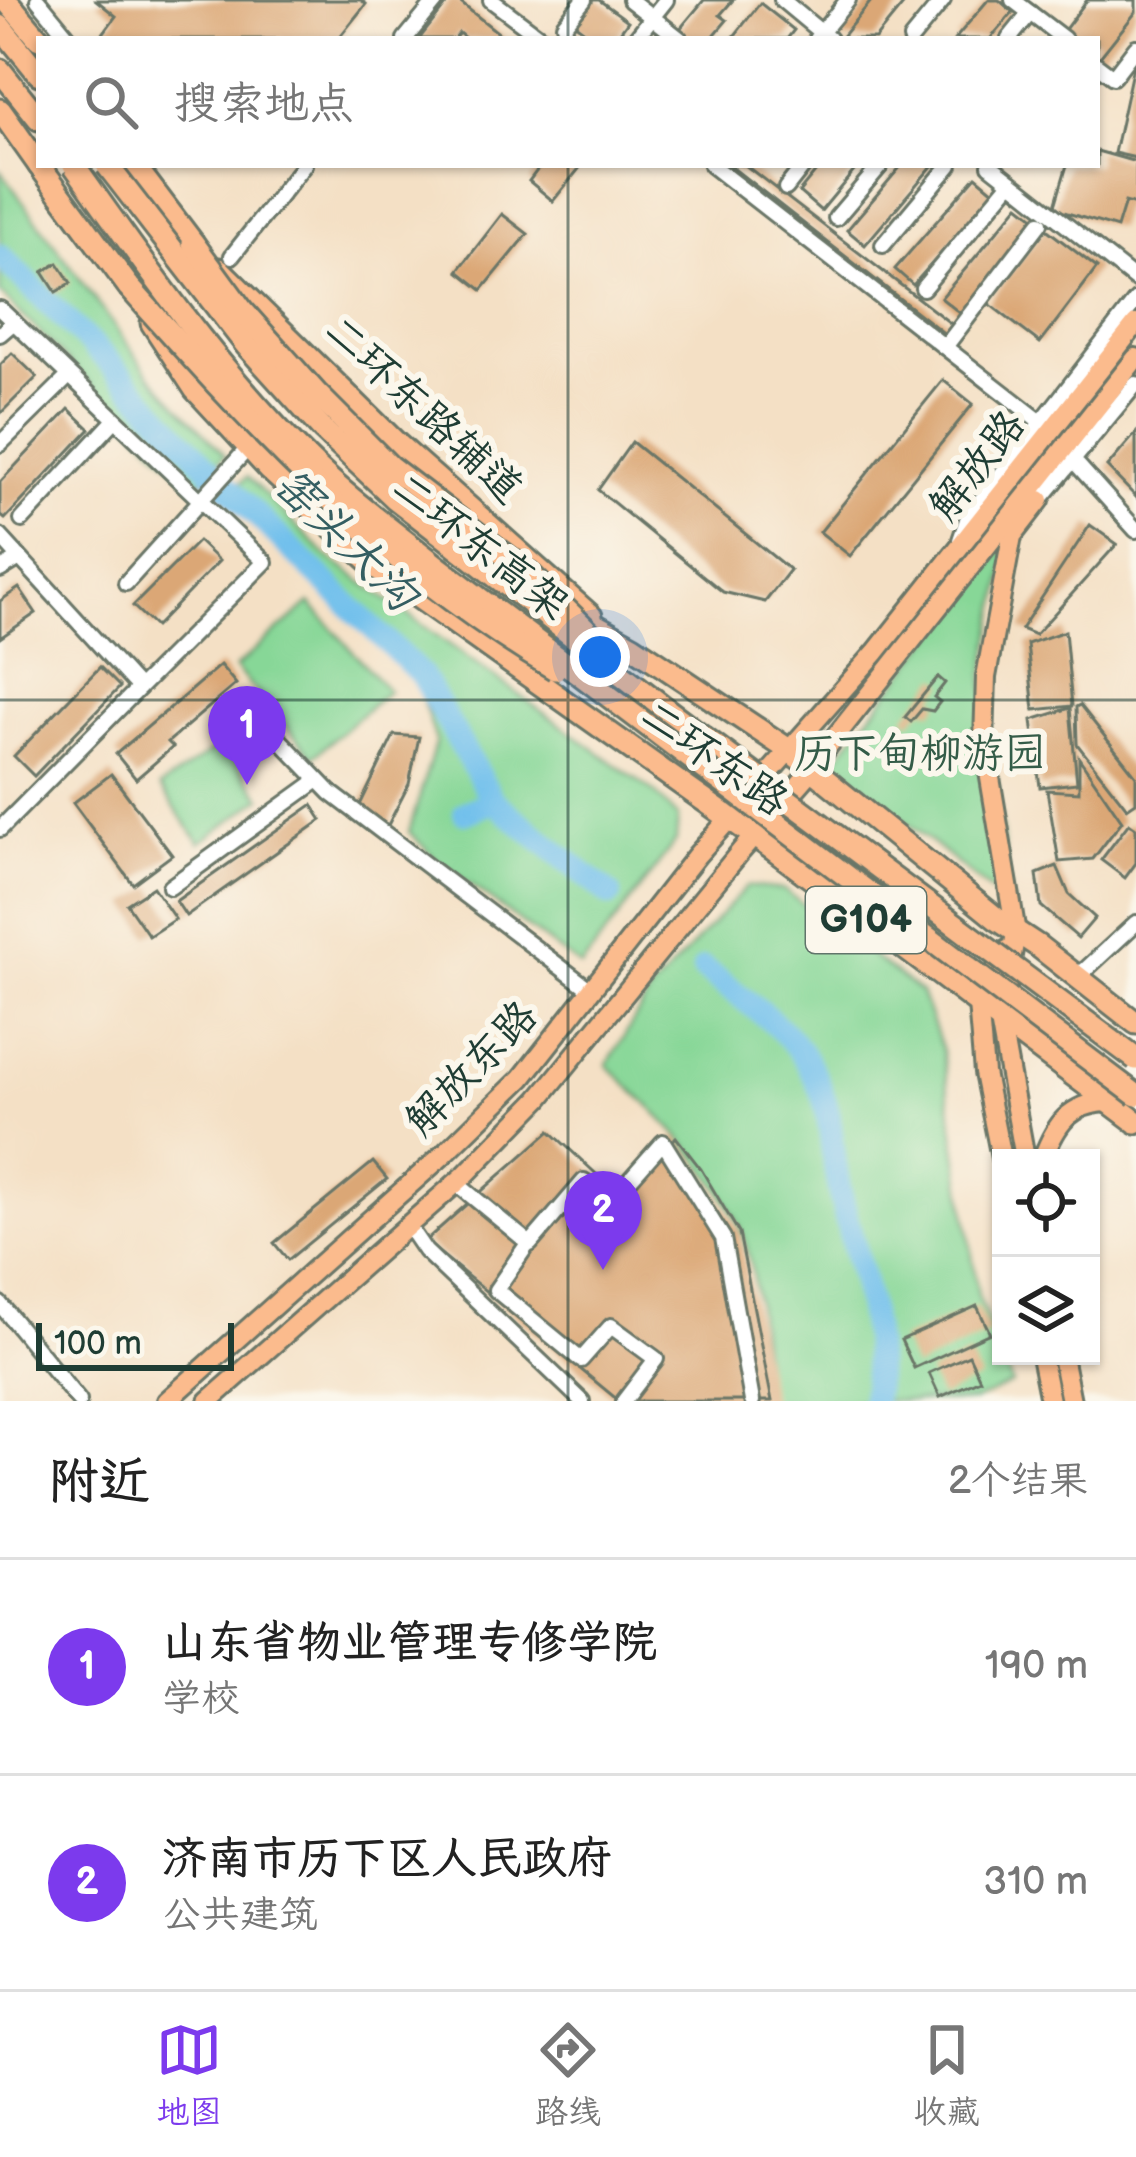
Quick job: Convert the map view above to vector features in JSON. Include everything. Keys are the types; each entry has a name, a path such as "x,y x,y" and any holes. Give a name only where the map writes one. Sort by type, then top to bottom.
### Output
{"highway":[{"path":"6,0 36,36"},
{"path":"0,26 36,70"},
{"path":"0,70 36,114"},
{"name":"二环东路","path":"0,110 36,161"},
{"name":"二环东路","path":"41,168 129,287 158,307 244,406 321,484 497,625 510,662 754,836 1136,1122"},
{"name":"二环东高架","path":"76,168 154,279 245,392 331,481 438,567 663,720 1136,1059"},
{"name":"二环东高架","path":"109,168 247,346 323,430 396,500 663,720 1136,1095"},
{"name":"二环东路","path":"136,168 193,243 197,267 352,445 543,596 605,629 789,750 1136,1023"},
{"path":"193,243 242,310 316,393 389,466 529,573 663,720"},
{"name":"二环东路辅道","path":"193,243 394,442 605,629"},
{"path":"129,287 195,388 244,452 377,568 510,662"},
{"path":"129,287 282,457 357,526 490,630 663,720"}],"main road":[{"name":"解放路","path":"812,770 957,550 1136,324"},
{"name":"解放路","path":"789,750 884,658 1019,511 1136,358"},
{"path":"1023,1149 1000,1021 1016,933 984,742 986,677 1012,536 1019,511 1040,500"},
{"name":"解放东路","path":"167,1401 522,1078 666,895 789,750"},
{"name":"解放东路","path":"209,1401 456,1184 539,1099 812,770"},
{"path":"999,1149 984,1073 979,1004 1016,933"},
{"path":"1046,1149 1069,1112 1088,1103 1107,1102"},
{"path":"1043,1365 1050,1401"},
{"path":"1064,1365 1071,1401"}],"street":[{"path":"38,0 68,36"},
{"path":"407,36 436,0"},
{"path":"490,0 539,36"},
{"path":"564,25 584,0"},
{"path":"630,0 676,36"},
{"path":"637,36 666,0"},
{"path":"782,0 821,36"},
{"path":"823,36 848,0"},
{"path":"913,36 943,0"},
{"path":"1013,0 1060,36"},
{"path":"1011,36 1030,13"},
{"path":"1100,70 1113,77 1136,47"},
{"path":"232,256 302,168"},
{"path":"716,168 1041,422"},
{"path":"786,188 802,168"},
{"path":"836,218 878,168"},
{"path":"884,245 948,168"},
{"path":"994,168 1136,280"},
{"path":"923,289 1014,184 1020,168"},
{"path":"945,347 1040,223"},
{"path":"957,550 968,517 1136,299"},
{"path":"0,309 265,562 0,829"},
{"path":"0,334 14,322"},
{"path":"0,444 66,379"},
{"path":"1040,500 1133,393"},
{"path":"22,520 113,422"},
{"path":"126,583 244,452"},
{"path":"1073,460 1136,530"},
{"path":"0,536 139,688"},
{"path":"0,570 18,559"},
{"path":"242,701 318,780 592,991"},
{"path":"170,887 318,780"},
{"path":"1073,973 1084,971 1136,923"},
{"path":"624,1401 656,1360 611,1326 581,1360 496,1290 529,1242 584,1181 610,1202 663,1142 723,1238 752,1401"},
{"path":"456,1184 529,1242"},
{"path":"408,1226 425,1251 582,1401"},
{"path":"0,1304 79,1401"}],"green space":[{"path":"0,170 150,375 225,455 195,488 0,293"},
{"path":"247,477 328,557 655,793 678,817 676,841 581,967 438,861 409,832 436,741 416,680 425,670 227,495"},
{"name":"历下甸柳游园","path":"1011,539 984,677 1011,908 833,762"},
{"path":"310,603 388,691 313,757 235,668"},
{"path":"223,743 262,798 200,843 160,787"},
{"path":"747,886 784,890 921,993 942,1050 978,1295 992,1332 992,1365 1005,1365 1012,1384 974,1401 768,1401 755,1290 740,1228 699,1160 607,1065 652,990"}],"building":[{"path":"96,0 361,0 366,4 340,36 101,36 116,16"},
{"path":"450,0 457,0 502,36 459,33 421,36"},
{"path":"591,0 599,0 628,21 617,36 591,36 574,23"},
{"path":"704,0 733,0 720,15 727,20 714,36 687,36 679,30"},
{"path":"872,0 907,0 877,36 842,36"},
{"path":"988,0 999,0 1013,12 993,36 958,36"},
{"path":"1087,0 1136,0 1136,12 1100,57 1100,36 1063,32"},
{"path":"760,3 794,30 789,36 734,36"},
{"path":"1136,62 1136,158 1114,153"},
{"path":"1100,152 1136,162 1136,205 1125,202 1117,228 1054,209 1066,168 1100,168"},
{"path":"539,168 580,168 553,201 529,181"},
{"path":"733,168 749,168 954,326 946,335"},
{"path":"819,168 857,168 821,211 799,192"},
{"path":"899,168 930,168 865,245 847,230"},
{"path":"976,176 995,192 913,285 895,269"},
{"path":"1019,205 1038,220 961,314 941,298"},
{"path":"502,214 528,234 482,290 458,271"},
{"path":"1045,228 1097,268 1040,343 988,303"},
{"path":"58,263 71,283 56,292 43,272"},
{"path":"12,353 37,377 0,414 0,365"},
{"path":"943,380 973,404 850,556 820,532"},
{"path":"69,409 90,429 5,519 0,515 0,482"},
{"path":"1136,433 1136,497 1107,467"},
{"path":"632,442 790,570 765,602 723,592 598,490"},
{"path":"1090,525 1117,544 1035,635 1021,629"},
{"path":"198,541 219,561 155,627 133,606"},
{"path":"19,588 36,613 0,638 0,601"},
{"path":"1065,631 1072,706 1034,710 1027,644"},
{"path":"220,665 236,684 168,742 173,747 136,779 116,754"},
{"path":"100,667 120,687 34,776 14,756"},
{"path":"938,677 945,683 934,697 940,702 933,711 922,709 911,722 905,717"},
{"path":"1080,705 1136,776 1136,802 1127,808 1077,744 1076,707"},
{"path":"1070,708 1077,783 1040,787 1032,720"},
{"path":"394,735 419,737 409,784 388,825 359,807"},
{"path":"1079,758 1122,821 1093,859 1059,862 1047,790 1079,792"},
{"path":"111,774 172,855 133,884 73,803"},
{"path":"312,805 322,820 186,916 176,901"},
{"path":"1129,823 1136,828 1136,863 1125,878 1101,860"},
{"path":"1057,866 1069,894 1095,918 1078,938 1041,906 1037,874"},
{"path":"153,887 175,919 149,936 127,904"},
{"path":"550,1131 620,1196 676,1137 739,1233 772,1401 619,1401 425,1241"},
{"path":"373,1162 387,1179 288,1260 274,1243"},
{"path":"977,1306 990,1333 914,1368 901,1340"},
{"path":"969,1355 980,1379 940,1397 929,1373"}],"waterway":[{"name":"窑头大沟","path":"0,256 421,675 493,801 610,895"},
{"path":"465,813 493,801"},
{"name":"窑头大沟","path":"704,969 780,1029 801,1053 820,1089 871,1322 873,1401"}],"place":[{"name":"山东省物业管理专修学院","path":"247,785"},
{"name":"济南市历下区人民政府","path":"603,1270"}]}
